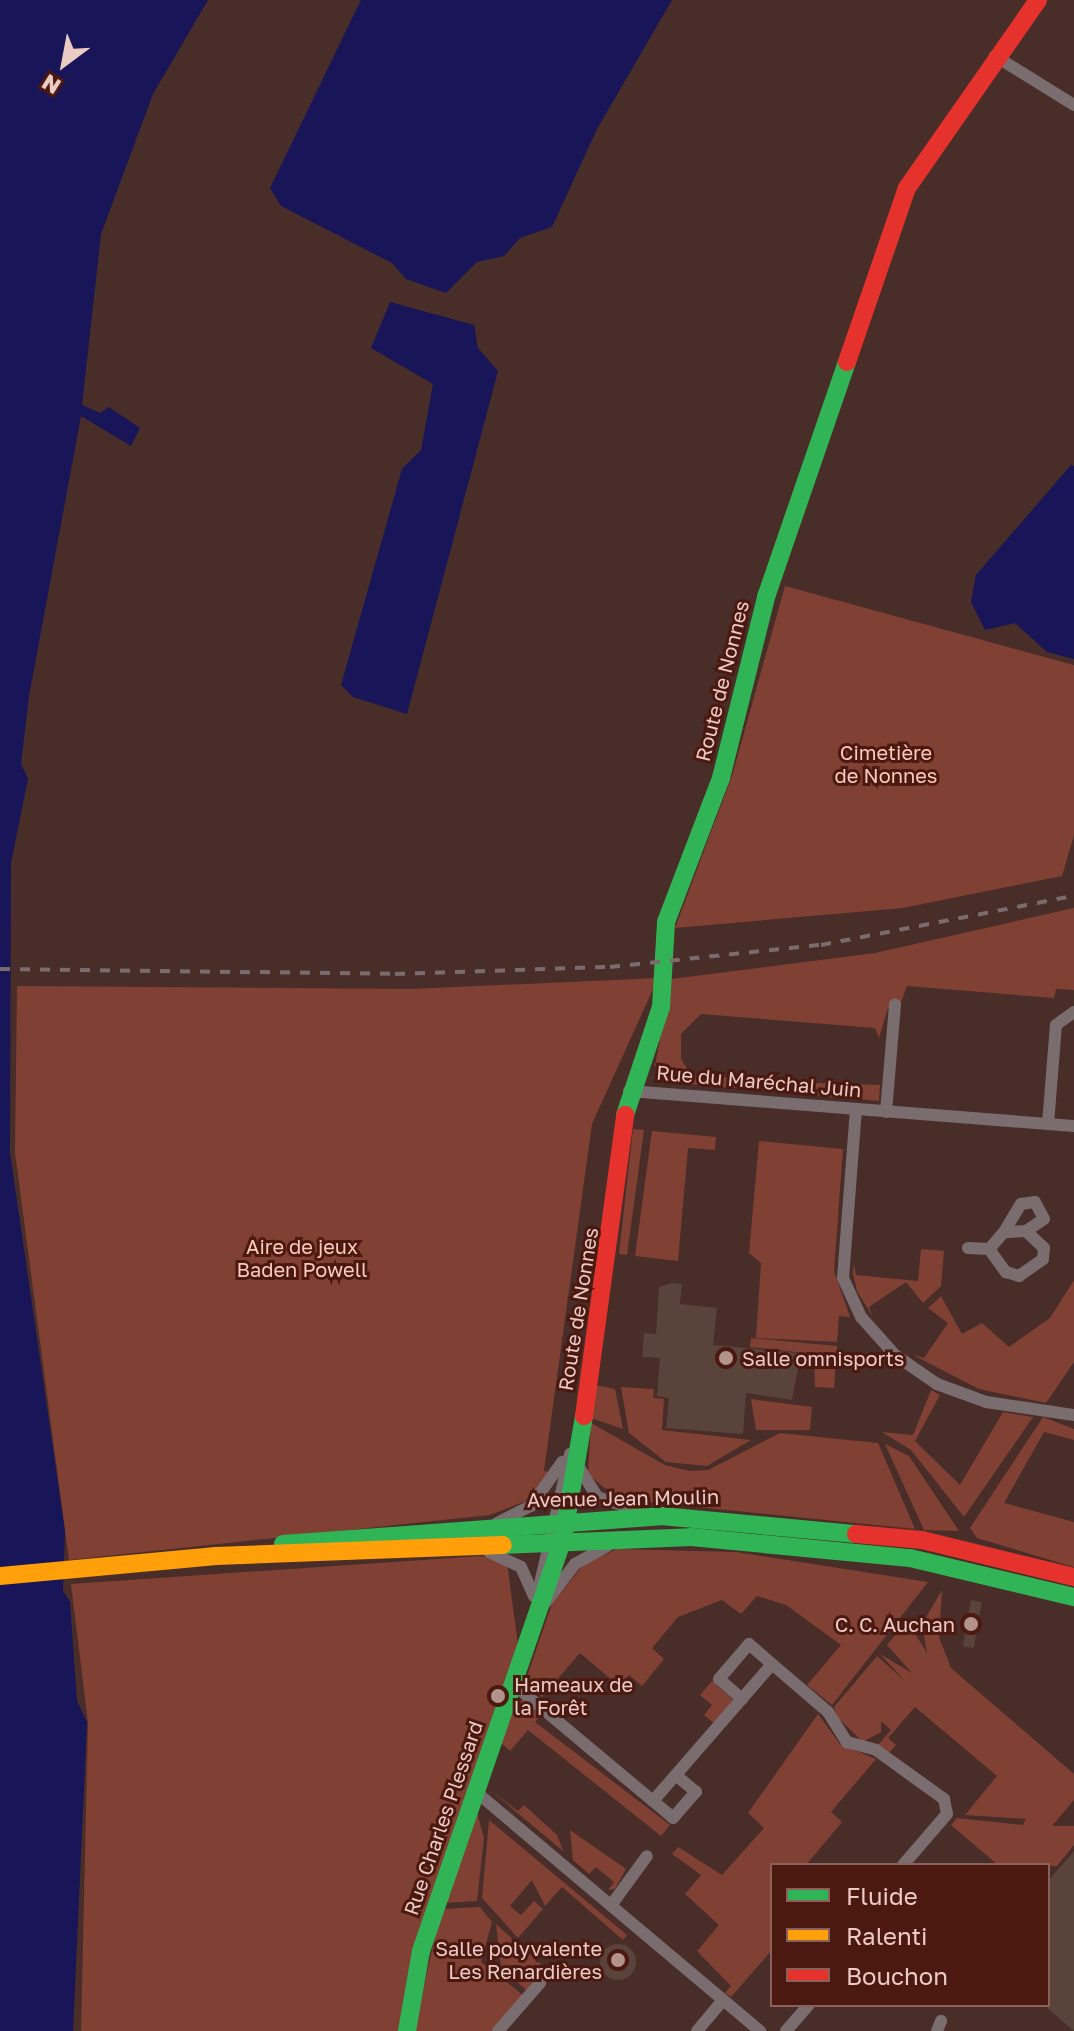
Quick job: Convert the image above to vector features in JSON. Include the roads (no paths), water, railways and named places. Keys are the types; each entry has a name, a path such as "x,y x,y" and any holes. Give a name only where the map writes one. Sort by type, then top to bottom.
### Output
{"street":[{"name":"Route de Nonnes","path":"559,1519 575,1453 614,1238 629,1091 661,1007 666,922 721,778 766,597 896,216 919,166 1038,0"},
{"path":"995,56 1074,105"},
{"name":"Rue du Maréchal Juin","path":"886,1112 895,1004"},
{"path":"1048,1124 1056,1025 1074,1012"},
{"name":"Rue du Maréchal Juin","path":"629,1091 1074,1126"},
{"path":"856,1109 843,1278 861,1317 895,1355 937,1384 986,1402 1074,1415"},
{"path":"1035,1202 1044,1219 1044,1248 1035,1270 1019,1276 1006,1272 989,1249 1004,1232 1015,1211 1035,1202"},
{"path":"1015,1211 1044,1248"},
{"path":"1004,1232 1044,1219"},
{"path":"968,1248 989,1249"},
{"name":"Route de Nonnes","path":"497,1523 539,1498 575,1453"},
{"path":"575,1453 597,1497 661,1516"},
{"name":"Avenue Jean Moulin","path":"0,1576 216,1556 497,1523 661,1516 922,1540 1074,1577"},
{"name":"Rue Charles Plessard","path":"407,2031 421,1951 534,1622 559,1519"},
{"path":"534,1622 564,1576 596,1549 691,1537"},
{"name":"Avenue Jean Moulin","path":"216,1556 555,1539 691,1537 910,1558 1074,1597"},
{"name":"Rue Charles Plessard","path":"534,1622 536,1602 555,1539"},
{"path":"450,1545 511,1558 530,1579 536,1602"},
{"path":"742,1699 719,1679 749,1644 828,1712 847,1742 876,1750 944,1799 947,1814 905,1863"},
{"path":"653,1801 772,1664"},
{"path":"513,1684 673,1818 696,1792 676,1775"},
{"path":"475,1791 760,2031"},
{"path":"612,1904 647,1856"},
{"path":"498,2031 540,1983"},
{"path":"697,2031 722,2001"},
{"path":"786,2031 807,2007"}],"railway":[{"path":"0,969 395,974 610,967 821,945 1074,896"}],"place":[{"name":"Salle omnisports","path":"726,1358"},
{"name":"C. C. Auchan","path":"971,1624"},
{"name":"Hameaux de la Forêt","path":"498,1696"},
{"name":"Salle polyvalente Les Renardières","path":"618,1960"}],"park label":[{"name":"Cimetière de Nonnes","path":"886,764"},
{"name":"Aire de jeux Baden Powell","path":"302,1258"}]}
